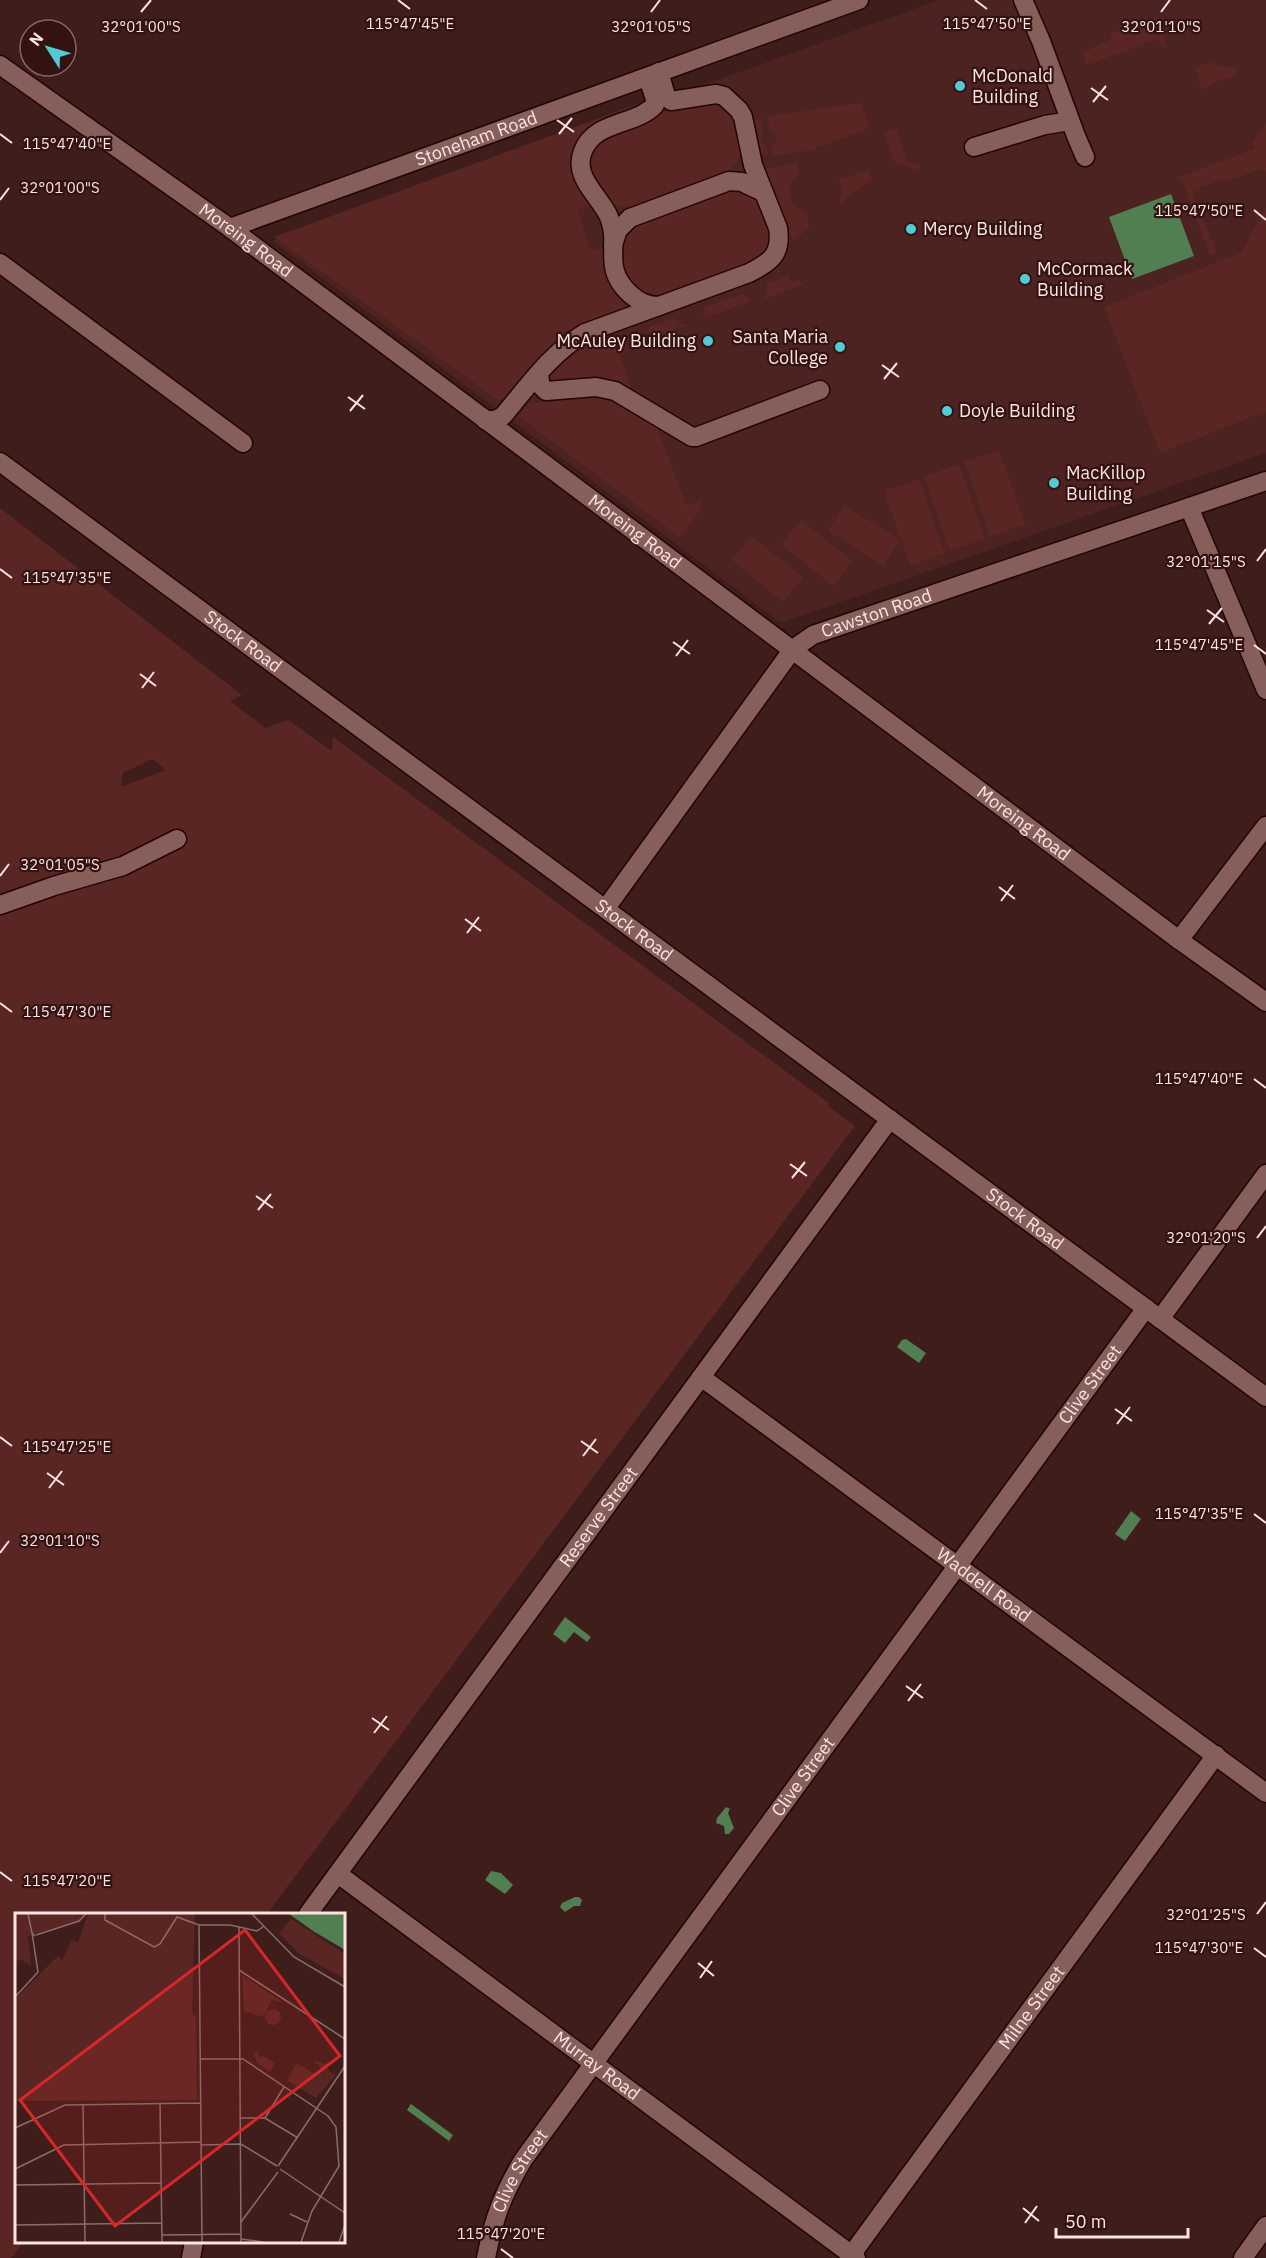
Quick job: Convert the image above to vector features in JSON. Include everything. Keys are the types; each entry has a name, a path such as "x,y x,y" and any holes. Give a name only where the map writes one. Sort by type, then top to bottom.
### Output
{"street":[{"name":"Stoneham Road","path":"230,228 859,0"},
{"path":"1023,0 1085,157"},
{"name":"Moreing Road","path":"0,65 230,228 1179,940 1266,1002"},
{"path":"616,322 626,326 729,284 766,264 777,250 779,238 778,228 750,157 743,117 733,102 716,94 671,101 653,74"},
{"path":"653,74 655,105 643,114 599,132 585,145 581,153 583,176 609,218 613,235 613,267 622,286 643,304 659,306"},
{"path":"974,147 1046,125 1070,121"},
{"path":"597,198 616,211 631,212 738,172 750,157"},
{"path":"612,247 618,230 630,218 723,182 735,181 752,185 763,192"},
{"path":"0,263 243,443"},
{"path":"485,420 495,420 503,416 556,352 585,333 659,306 686,300"},
{"path":"512,440 509,431 510,422 515,412 534,390 541,371"},
{"path":"541,371 541,386 546,391 585,387 606,388 625,396 654,416"},
{"path":"524,401 594,393 609,395 696,437 820,390"},
{"name":"Stock Road","path":"0,462 1266,1397"},
{"name":"Cawston Road","path":"606,908 793,649 813,635 1266,481"},
{"path":"1189,507 1266,690"},
{"path":"1179,940 1266,826"},
{"path":"0,905 123,866 177,839"},
{"name":"Reserve Street","path":"309,1913 890,1119"},
{"name":"Clive Street","path":"486,2258 493,2224 503,2195 523,2160 592,2063 958,1566 1153,1313 1266,1174"},
{"name":"Waddell Road","path":"701,1377 1266,1793"},
{"name":"Milne Street","path":"852,2257 1216,1755"},
{"name":"Murray Road","path":"338,1874 852,2257"},
{"path":"1243,2258 1266,2226"},
{"path":"191,2258 194,2243"}],"shaded area":[{"name":"Santa Maria College","path":"939,0 1266,0 1266,453 781,623 273,241"},
{"path":"1157,17 1166,46 1162,48 1158,39 1087,65 1082,53 1112,39 1110,34"},
{"path":"1211,62 1221,67 1237,67 1236,75 1212,83 1202,91 1195,67"},
{"path":"643,102 645,108 584,141 592,204 578,211 591,251 605,249 644,307 593,326 512,397 498,400 274,237"},
{"path":"691,102 725,105 735,119 741,150 738,160 730,170 724,176 640,206 623,207 603,199 597,192 587,158 596,144 624,131 623,127"},
{"path":"861,103 870,128 811,150 773,156 771,147 776,137 770,132 767,116"},
{"path":"761,119 763,134 760,140 768,154 756,156 749,120"},
{"path":"1266,124 1266,171 1260,169 1227,181 1223,179 1192,191 1217,253 1210,255 1182,181 1176,178 1255,149 1253,143"},
{"path":"896,128 908,162 918,163 921,167 914,171 894,161 884,132"},
{"path":"797,162 799,176 790,185 789,195 798,208 803,212 806,211 809,228 794,240 787,234 759,170"},
{"path":"868,170 872,180 839,205 842,192 839,180"},
{"path":"722,187 750,195 763,210 772,229 765,256 760,263 667,298 651,299 632,288 619,267 618,255 626,228"},
{"path":"1171,194 1194,256 1132,279 1109,217"},
{"path":"1266,207 1266,411 1160,453 1104,307 1241,253"},
{"path":"788,275 791,283 799,280 803,285 764,299 767,284"},
{"path":"744,293 746,298 752,301 700,320 705,315 705,307"},
{"path":"674,318 687,325 657,335 656,332 650,334 647,328"},
{"path":"613,336 635,398 548,385 547,370 555,361 567,358 578,350"},
{"path":"575,396 604,397 654,419 686,505 702,500 697,515 680,537 518,416 528,404"},
{"path":"999,450 1025,524 990,536 964,462"},
{"path":"959,464 985,539 950,551 924,477"},
{"path":"919,479 945,553 910,565 884,491"},
{"path":"844,505 900,540 883,566 828,531"},
{"path":"0,508 242,695 230,701 266,728 288,720 332,751 333,737 830,1104 828,1106 855,1126 268,1913 15,1913 15,2243 22,2243 11,2258 0,2258","holes":["152,759 166,770 121,787 123,773"]},
{"path":"801,520 853,561 833,586 781,544"},
{"path":"752,536 803,577 783,602 732,560"},
{"path":"906,1339 926,1353 919,1363 897,1347 902,1340"},
{"path":"1131,1511 1141,1519 1125,1541 1115,1534"},
{"path":"565,1617 591,1637 587,1642 574,1632 565,1643 553,1634"},
{"path":"726,1807 730,1809 728,1813 734,1828 729,1834 725,1834 724,1826 716,1823 717,1818"},
{"path":"491,1871 501,1873 513,1885 505,1894 485,1880"},
{"path":"575,1897 582,1900 580,1906 574,1906 565,1912 560,1907 562,1903"},
{"path":"411,2104 453,2135 449,2141 407,2110"}],"place":[{"name":"McDonald Building","path":"960,86"},
{"name":"Mercy Building","path":"911,229"},
{"name":"McCormack Building","path":"1025,279"},
{"name":"McAuley Building","path":"708,341"},
{"name":"Santa Maria College","path":"840,347"},
{"name":"Doyle Building","path":"947,411"},
{"name":"MacKillop Building","path":"1054,483"}]}
